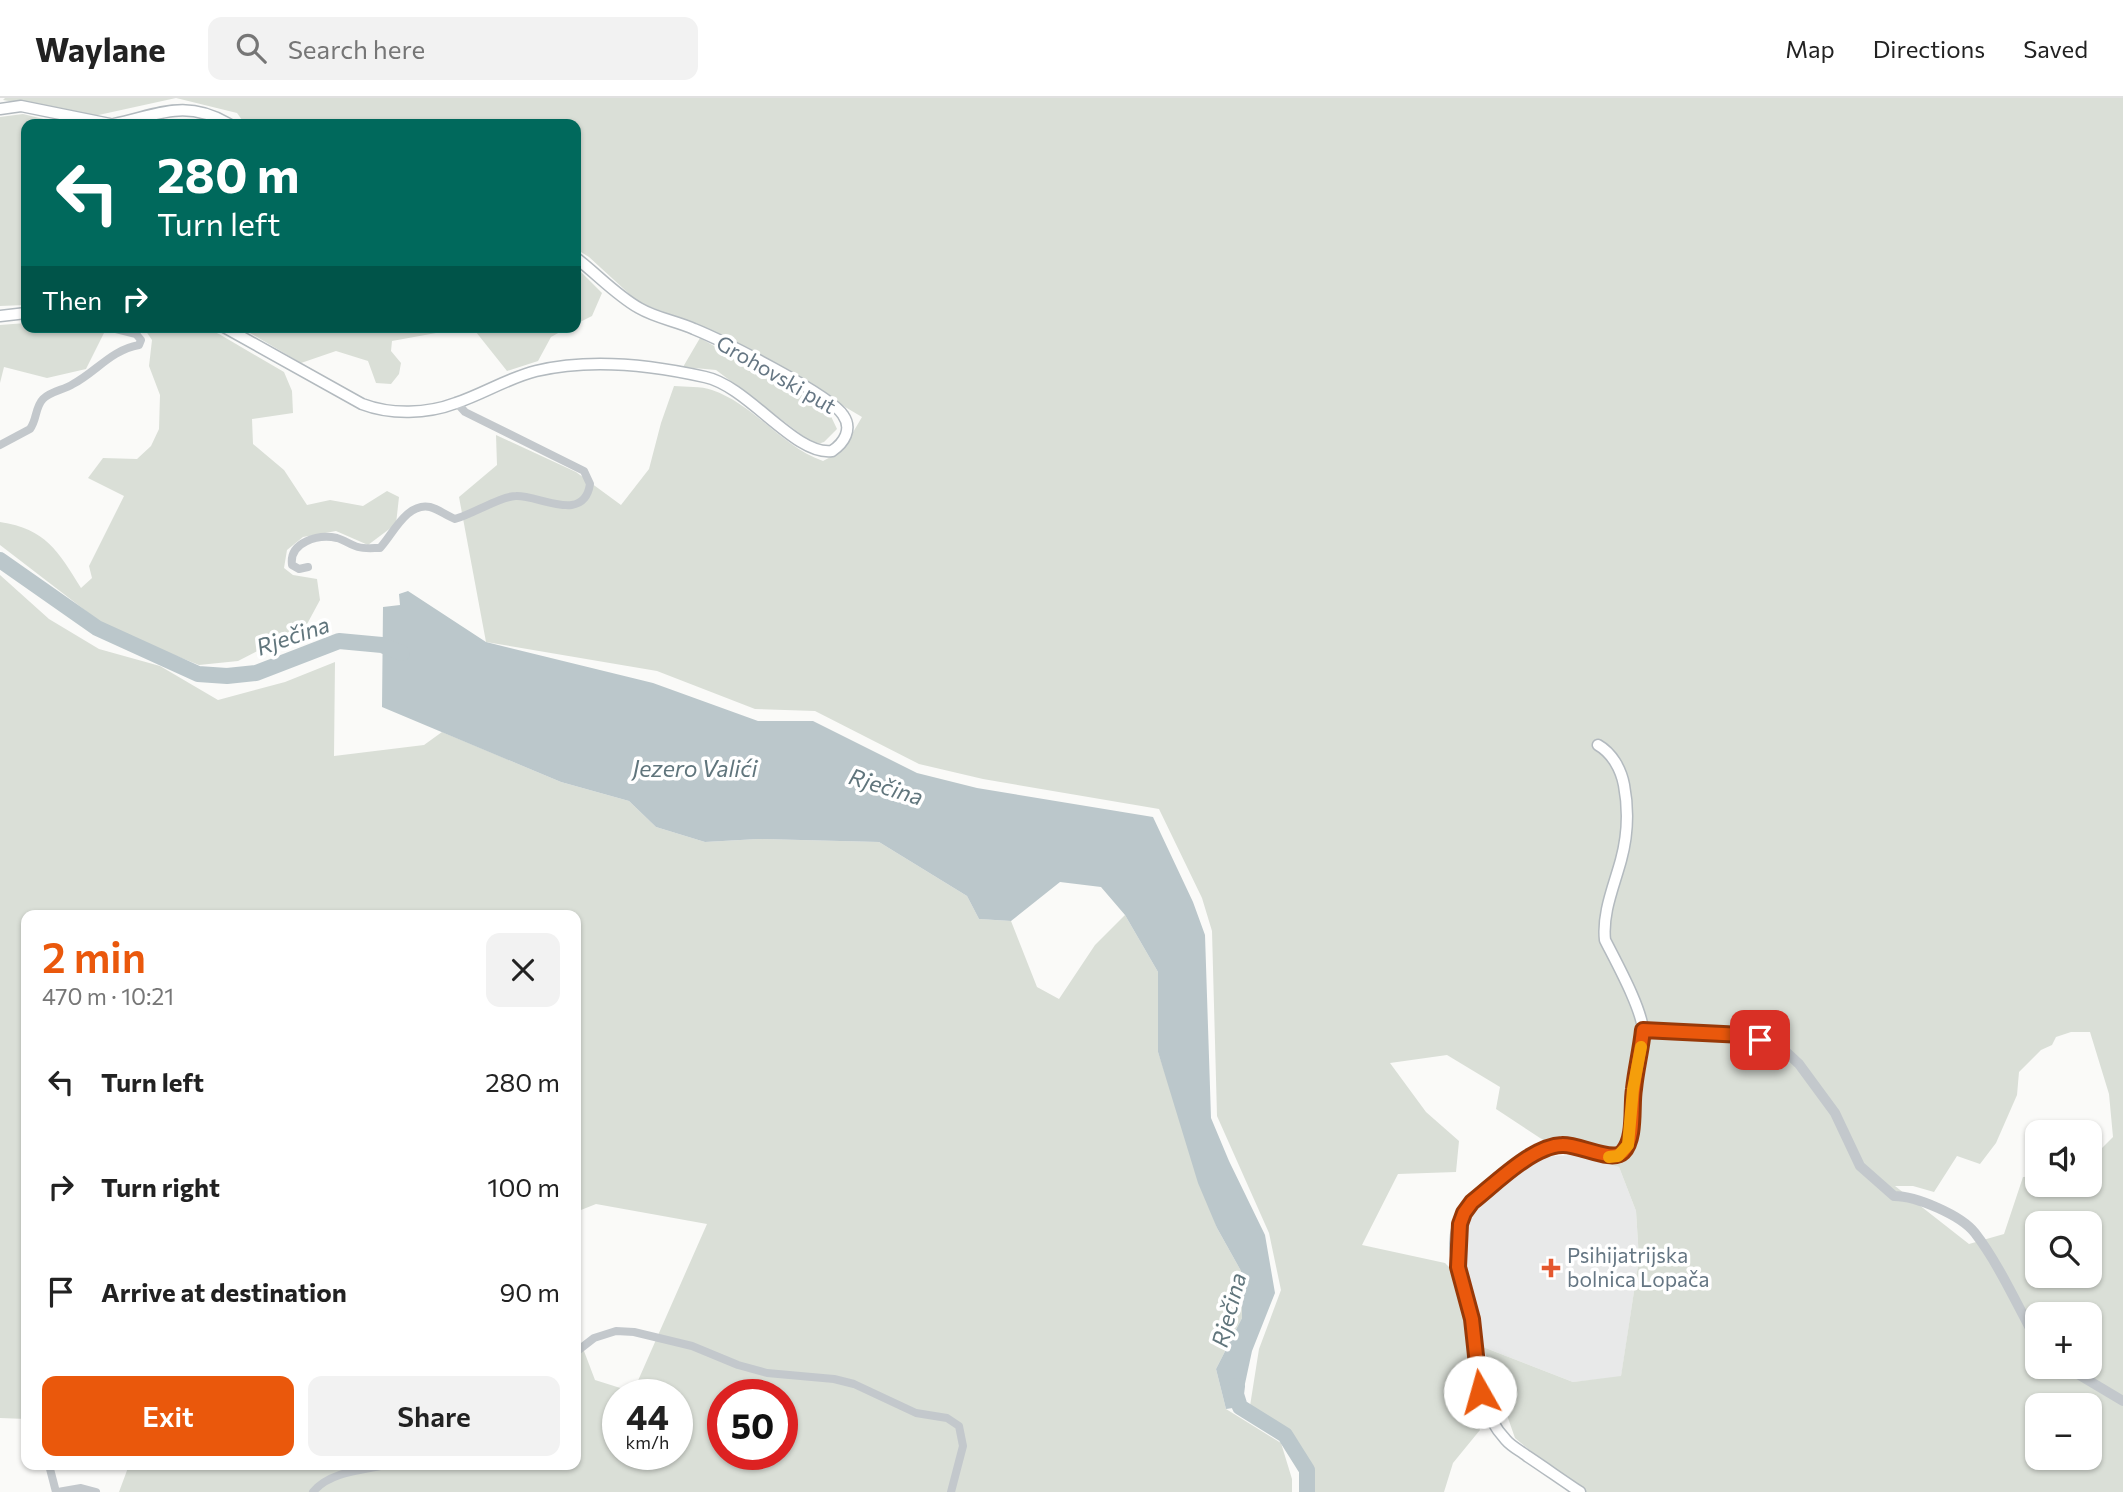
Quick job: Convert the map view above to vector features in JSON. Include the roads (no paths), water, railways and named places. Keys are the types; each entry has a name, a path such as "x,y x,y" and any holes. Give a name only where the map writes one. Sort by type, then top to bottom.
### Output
{"main road":[{"path":"0,109 21,106 87,119"},
{"path":"130,119 177,106 197,108 222,119"},
{"name":"Grohovski put","path":"235,333 377,410 420,410 457,403 538,370 602,364 708,377 740,393 815,450 832,451 840,446 847,430 846,420 842,413 823,397 698,330 636,307 581,262"},
{"path":"0,316 21,314"},
{"path":"1580,1492 1507,1441 1491,1418 1480,1392 1472,1319 1458,1267 1458,1236 1464,1213 1472,1202 1545,1148 1572,1145 1610,1157 1618,1156 1628,1145 1633,1089 1643,1030 1640,1015 1605,940 1606,917 1622,858 1628,818 1622,777 1609,754 1598,745"}],"street":[{"path":"0,445 30,429 38,407 48,395 72,386 106,359 130,346 139,345 141,340 132,333"},
{"path":"308,567 299,569 292,565 290,555 294,548 318,538 336,538 360,548 380,548 411,511 423,507 432,507 455,519 516,495 548,503 577,504 585,499 590,484 584,471 465,412 457,403"},
{"path":"1643,1030 1743,1035 1785,1051 1799,1064 1835,1114 1860,1166 1894,1196 1907,1196 1945,1212 1974,1231 2025,1320"},
{"path":"581,1348 594,1338 616,1331 634,1332 692,1346 738,1365 767,1373 834,1379 854,1384 916,1413 947,1419 959,1426 963,1446 951,1492"},
{"path":"2086,1379 2123,1401"},
{"path":"50,1470 57,1492 80,1488 96,1492"},
{"path":"313,1492 317,1486 334,1476 362,1470"}],"water":[{"name":"Jezero Valići","path":"408,591 486,642 653,683 758,721 813,721 917,773 977,788 1153,817 1193,902 1205,935 1211,1118 1265,1235 1275,1293 1252,1351 1240,1407 1226,1409 1216,1369 1242,1318 1241,1271 1217,1228 1198,1183 1158,1052 1158,972 1125,915 1101,887 1060,882 1011,921 979,919 967,896 879,842 758,839 705,842 656,827 629,801 561,782 382,707 383,607 400,605 399,594"}],"waterway":[{"name":"Rječina","path":"0,560 97,628 198,674 227,676 256,673 339,641 382,645 402,653"},
{"name":"Rječina","path":"1237,1386 1236,1394 1240,1407 1285,1435 1307,1470 1307,1492"}],"place":[{"name":"Psihijatrijska bolnica Lopača","path":"1551,1268"}]}
